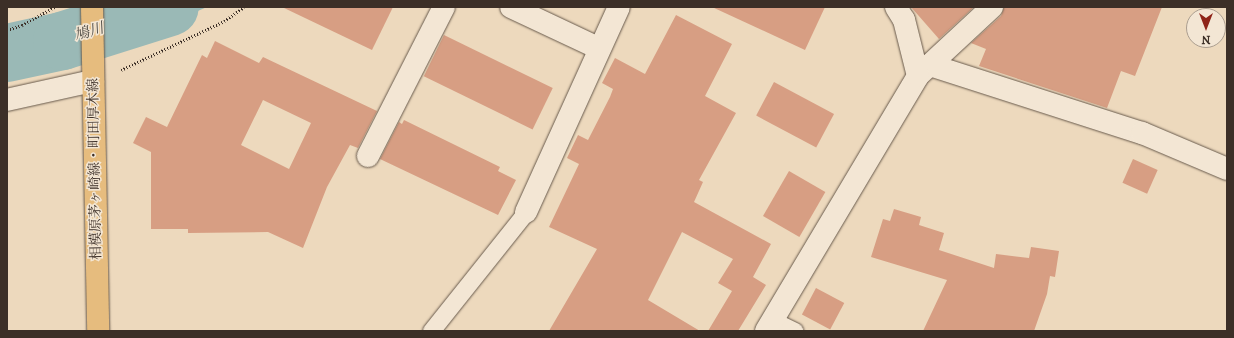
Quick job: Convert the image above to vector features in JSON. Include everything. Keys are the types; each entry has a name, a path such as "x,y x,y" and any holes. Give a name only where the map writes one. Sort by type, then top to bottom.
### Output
{"main road":[{"name":"相模原茅ヶ崎線・町田厚木線","path":"92,7 92,78 98,331"}],"street":[{"path":"368,156 444,7"},
{"path":"511,7 598,48"},
{"path":"526,212 598,48 619,7"},
{"path":"896,7 904,20 924,70"},
{"path":"769,326 924,70 992,7"},
{"path":"924,70 1142,133 1227,168"},
{"path":"7,100 92,78"}],"lane":[{"path":"431,331 526,212"},
{"path":"769,326 796,331"}],"path":[{"path":"7,30 22,25 55,7"},
{"path":"92,78 135,65 224,21 244,7"}],"water":[{"path":"115,7 207,7 117,46"},
{"path":"56,17 57,66 7,80 7,37"}],"pier":[{"path":"56,16 58,16 59,66 57,66"}],"building":[{"path":"282,7 393,7 372,50"},
{"path":"712,7 825,7 805,50"},
{"path":"911,7 974,7 939,39"},
{"path":"1004,7 1162,7 1135,76 1121,71 1107,108 979,66 986,49 971,43 1001,16"},
{"path":"676,15 732,44 705,96 736,113 699,180 703,182 694,202 771,244 753,277 766,285 738,331 708,331 732,291 718,283 733,259 682,232 648,300 700,331 549,331 597,249 549,227 579,164 567,158 578,135 588,140 610,97 613,89 602,83 615,58 645,74"},
{"path":"444,35 553,88 533,129 424,76"},
{"path":"215,41 259,63 263,57 377,111 358,148 350,145 327,187 303,248 268,232 188,233 188,229 151,229 151,152 133,143 146,117 167,127 202,55 207,58","holes":["263,100 311,123 289,169 241,145"]},
{"path":"774,82 834,114 816,147 756,116"},
{"path":"404,120 500,167 498,171 516,180 498,215 380,159 399,122 402,124"},
{"path":"1133,159 1158,170 1147,194 1122,183"},
{"path":"789,171 825,192 799,237 763,216"},
{"path":"894,209 921,217 919,225 944,233 939,250 994,268 996,254 1029,258 1031,247 1059,251 1055,277 1050,276 1047,294 1034,331 923,331 947,280 871,257 883,219 890,221"},
{"path":"816,288 844,303 830,330 802,314"}],"waterway":[{"name":"鳩川","path":"7,53 62,41 170,7"}]}
